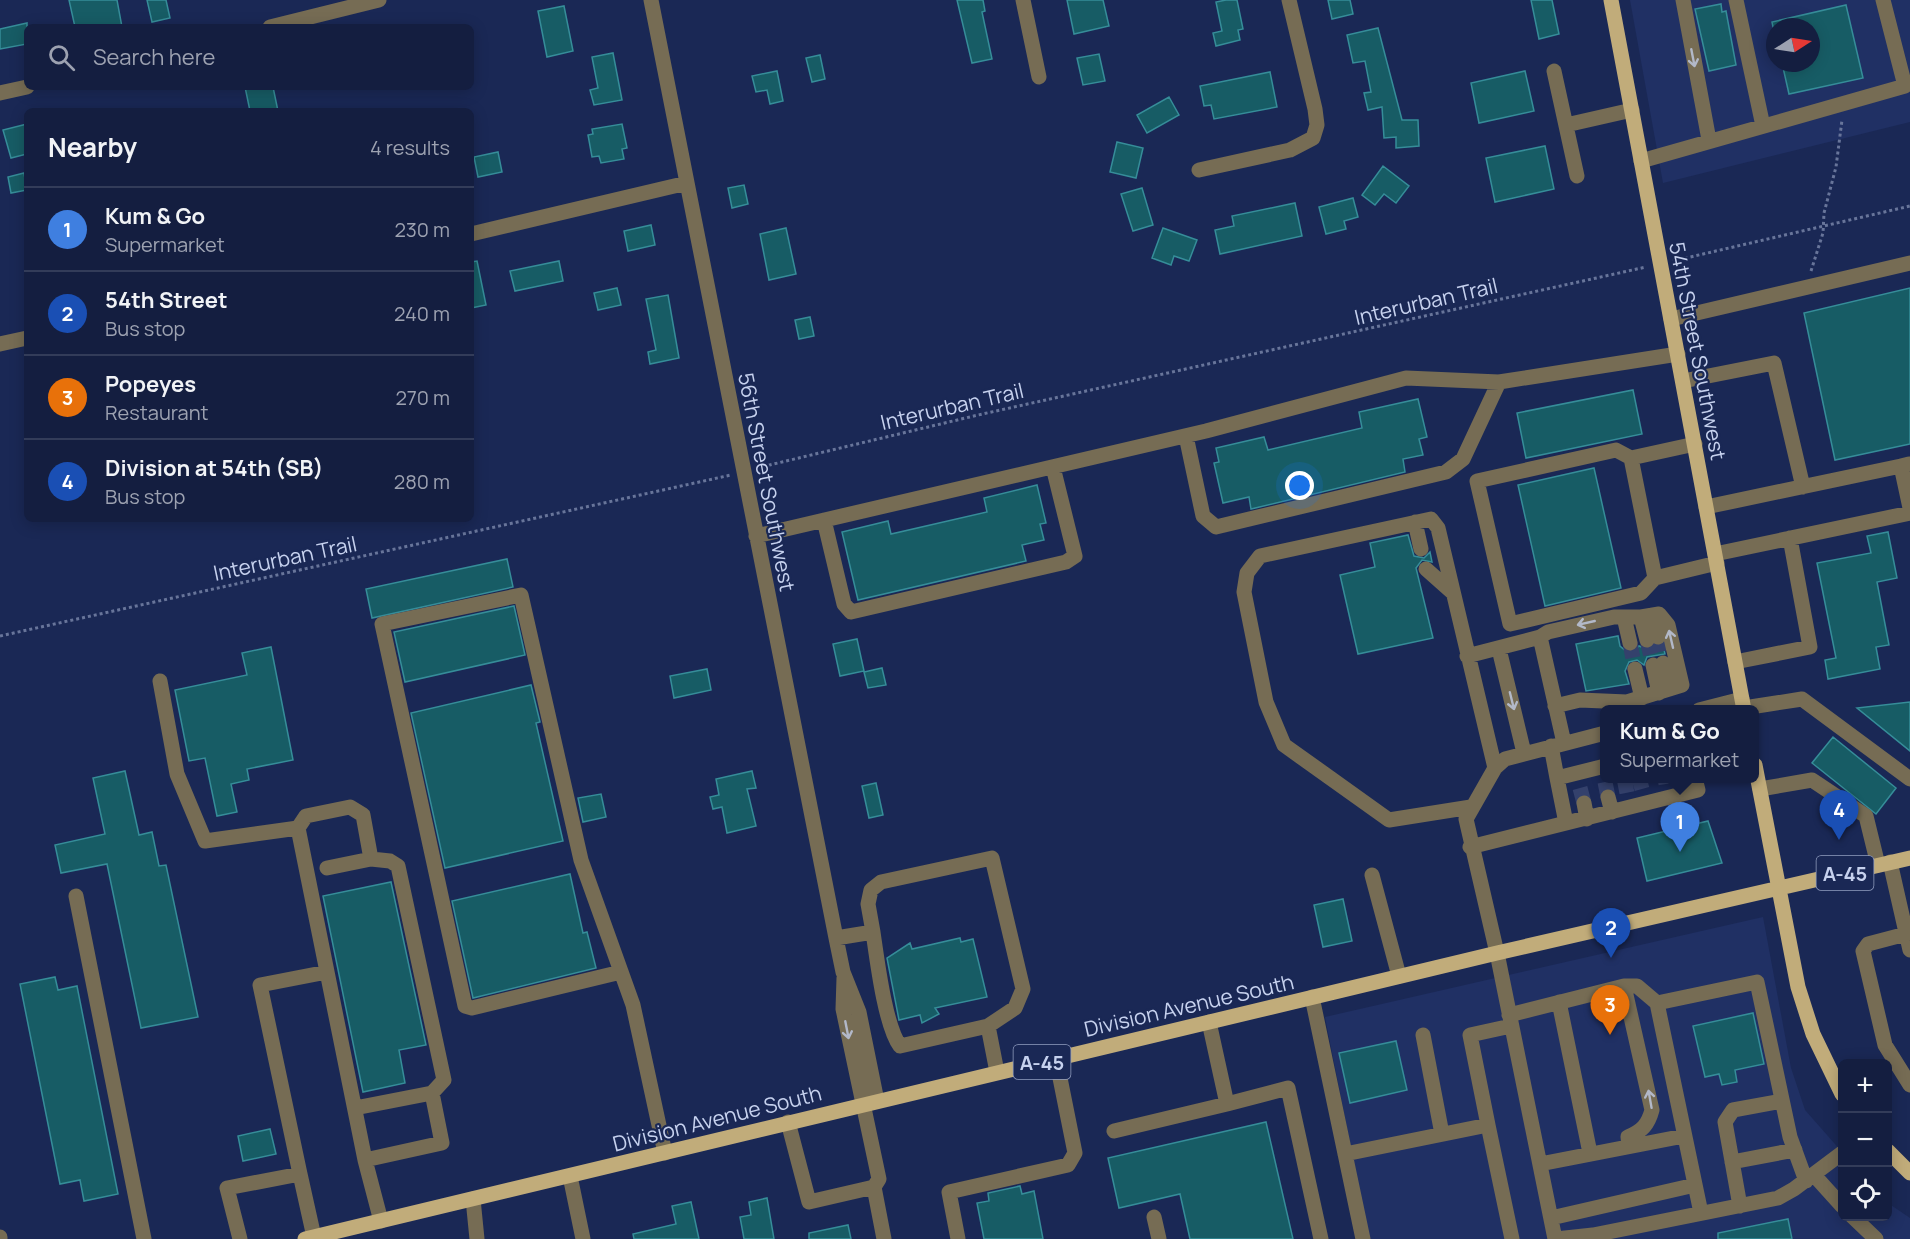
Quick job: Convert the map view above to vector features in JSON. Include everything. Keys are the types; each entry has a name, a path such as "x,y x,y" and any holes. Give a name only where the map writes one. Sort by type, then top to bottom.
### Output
{"main road":[{"name":"54th Street Southwest","path":"1611,0 1743,705"},
{"path":"1759,783 1798,987 1813,1034 1838,1086"},
{"name":"Division Avenue South","path":"309,1238 1399,976 1910,858"},
{"path":"1892,1156 1910,1173"}],"street":[{"path":"282,24 379,0"},
{"name":"56th Street Southwest","path":"651,0 843,972 843,1009 861,1105 879,1179 874,1187 884,1239"},
{"path":"1023,0 1039,77"},
{"path":"1199,170 1290,150 1304,145 1313,138 1317,125 1315,109 1289,0"},
{"path":"1683,0 1709,140"},
{"path":"1736,0 1763,126"},
{"path":"1641,161 1905,86 1882,0"},
{"path":"1554,71 1577,176"},
{"path":"0,93 24,88"},
{"path":"1566,125 1632,111"},
{"path":"474,233 687,183"},
{"path":"1671,319 1910,263"},
{"path":"0,344 24,339"},
{"path":"756,536 1186,436 1406,378 1499,382 1678,354"},
{"path":"1683,381 1774,363 1803,487"},
{"path":"1186,436 1203,516 1215,526 1446,472 1463,459 1499,382"},
{"path":"1695,444 1631,458 1616,450 1477,481 1510,624 1641,594 1655,578 1790,538 1910,513"},
{"path":"1631,458 1655,578"},
{"path":"1706,507 1906,465 1909,500"},
{"path":"824,520 844,604 851,612 1066,562 1075,556 1053,467"},
{"path":"1471,807 1389,820 1284,745 1266,702 1244,592 1247,573 1260,556 1431,519 1438,528 1495,768"},
{"path":"1415,522 1421,549"},
{"path":"1735,662 1810,647 1790,538"},
{"path":"1426,569 1453,592"},
{"path":"621,972 472,1008 465,1006 382,624 520,595 581,860 633,1005 665,1153"},
{"path":"1467,656 1540,638 1548,632 1637,616 1659,614 1668,625 1682,685 1627,702 1580,700 1555,706"},
{"path":"1637,616 1643,641"},
{"path":"1540,638 1555,706 1557,778 1566,823"},
{"path":"1499,649 1524,753"},
{"path":"1655,694 1649,666 1655,694"},
{"path":"160,681 177,774 205,841 298,828"},
{"path":"1743,705 1802,699 1910,779"},
{"path":"1600,734 1505,759 1495,768 1471,807 1465,826 1497,953 1556,1239 1593,1235 1778,1198 1810,1178 1838,1156"},
{"path":"1580,788 1600,775"},
{"path":"1557,778 1580,788"},
{"path":"1760,789 1812,780 1866,816 1906,913 1906,934 1910,950"},
{"path":"1470,847 1587,819 1610,805 1636,798 1668,791 1698,790 1696,783"},
{"path":"1580,788 1587,819"},
{"path":"371,859 363,815 350,807 306,816 298,828 365,1160 381,1221"},
{"path":"992,858 1023,988 1015,1008 988,1026 900,1046 894,1038 868,904 871,890 881,882 992,858"},
{"path":"327,868 371,859 390,861 398,866 444,1080 432,1093 355,1108"},
{"path":"1372,875 1399,976"},
{"path":"76,896 144,1239"},
{"path":"836,938 873,932"},
{"path":"1906,934 1868,944 1863,951 1885,1045 1910,1085"},
{"path":"309,1238 300,1174 260,985 327,972"},
{"name":"56th Street Southwest","path":"843,972 858,1006 877,1101"},
{"path":"1657,1003 1757,982 1782,1101 1795,1150 1810,1178 1838,1202"},
{"path":"1624,986 1652,1110 1648,1123 1640,1132 1628,1137 1629,1146"},
{"path":"1512,1239 1470,1035 1559,1002 1624,986 1637,986 1657,1003 1701,1213"},
{"path":"1312,997 1363,1239"},
{"path":"1559,1002 1590,1153"},
{"path":"1209,1022 1227,1104"},
{"path":"988,1026 998,1072"},
{"path":"1423,1035 1442,1134"},
{"path":"958,1239 949,1192 1068,1165 1075,1153 1056,1058"},
{"path":"1114,1131 1288,1088 1321,1239"},
{"path":"365,1160 442,1143 432,1093"},
{"path":"1740,1206 1725,1122 1733,1110 1782,1101"},
{"path":"788,1122 809,1202 874,1187"},
{"path":"1345,1154 1488,1125"},
{"path":"1540,1164 1684,1136"},
{"path":"1732,1162 1795,1150"},
{"path":"240,1239 227,1188 300,1174"},
{"path":"570,1176 583,1239"},
{"path":"1551,1218 1695,1185"},
{"path":"474,1199 477,1239"},
{"path":"1154,1217 1159,1239"},
{"path":"1857,1221 1876,1239"}],"path":[{"path":"1802,288 1814,268 1824,225 1824,213 1836,167 1844,103"},
{"name":"Interurban Trail","path":"0,636 744,472 978,414 1659,264 1910,206"}],"shaded area":[{"path":"1630,0 1910,0 1910,122 1663,183"},
{"path":"1763,917 1791,1068 1805,1110 1838,1147 1838,1221 1892,1221 1892,1206 1910,1218 1910,1239 1369,1239 1325,1017"}],"building":[{"path":"69,0 117,0 121,24 74,24"},
{"path":"147,0 166,0 170,18 152,22"},
{"path":"957,0 983,0 985,11 982,12 992,59 972,63"},
{"path":"1067,0 1103,0 1109,26 1074,34"},
{"path":"1237,0 1243,29 1238,30 1240,40 1216,46 1213,33 1222,31 1216,2"},
{"path":"1328,0 1350,0 1353,14 1332,19"},
{"path":"1531,0 1552,0 1559,34 1539,39"},
{"path":"1721,4 1722,12 1726,11 1736,65 1709,71 1695,9"},
{"path":"1846,5 1863,78 1789,94 1784,72 1820,72 1820,18 1789,18"},
{"path":"564,6 573,51 547,57 538,11"},
{"path":"27,23 24,24 24,45 0,49 0,29"},
{"path":"1378,28 1402,120 1418,120 1419,146 1396,148 1396,137 1384,138 1382,107 1368,110 1364,93 1371,92 1365,61 1353,63 1347,35"},
{"path":"613,53 622,100 594,105 590,90 598,88 592,57"},
{"path":"1099,54 1105,81 1083,85 1077,58"},
{"path":"820,55 825,79 812,82 806,58"},
{"path":"777,71 783,101 770,104 767,90 756,92 752,76"},
{"path":"1525,71 1534,111 1479,123 1471,83"},
{"path":"1270,72 1277,107 1214,119 1211,105 1204,106 1200,86"},
{"path":"246,90 274,90 277,108 249,108"},
{"path":"1169,97 1179,115 1147,133 1137,115"},
{"path":"622,124 627,148 622,149 624,159 601,163 599,156 592,157 588,135 593,134 592,129"},
{"path":"24,125 24,155 11,158 3,130"},
{"path":"1117,142 1143,148 1136,178 1110,172"},
{"path":"1545,146 1554,189 1495,202 1486,158"},
{"path":"498,152 502,172 478,177 474,157"},
{"path":"1383,166 1409,186 1396,203 1384,194 1375,205 1362,195"},
{"path":"24,173 24,191 11,193 8,177"},
{"path":"744,185 748,204 732,208 728,188"},
{"path":"1142,188 1153,225 1133,231 1121,194"},
{"path":"1353,198 1358,217 1344,221 1346,229 1326,234 1319,207"},
{"path":"1295,203 1302,236 1220,254 1215,230 1234,226 1232,216"},
{"path":"651,225 655,245 628,251 624,231"},
{"path":"786,228 796,274 769,280 760,234"},
{"path":"1163,228 1197,240 1189,261 1174,256 1171,265 1152,258"},
{"path":"477,261 486,305 474,307 474,262"},
{"path":"559,261 563,281 515,291 510,271"},
{"path":"617,288 621,305 598,310 594,293"},
{"path":"1910,288 1910,444 1835,460 1804,313"},
{"path":"668,295 679,358 650,364 648,352 656,350 646,299"},
{"path":"810,317 814,336 799,339 795,320"},
{"path":"1633,390 1642,434 1526,458 1517,413"},
{"path":"1418,399 1427,437 1419,439 1423,455 1403,459 1405,472 1251,509 1249,497 1223,503 1214,463 1219,462 1216,448 1264,437 1268,450 1362,428 1359,412"},
{"path":"1594,468 1621,588 1545,606 1518,485"},
{"path":"1037,485 1046,523 1040,524 1044,540 1022,545 1026,561 858,600 842,532 888,521 891,534 987,512 984,498"},
{"path":"1888,532 1897,578 1877,582 1889,645 1876,647 1880,669 1828,679 1825,660 1836,658 1817,563 1871,553 1867,536"},
{"path":"1408,535 1414,556 1424,558 1430,552 1432,562 1422,560 1416,568 1433,638 1358,654 1340,575 1375,567 1370,543"},
{"path":"507,559 513,587 372,618 366,589"},
{"path":"514,606 525,655 405,682 394,632"},
{"path":"1618,636 1620,646 1627,652 1633,652 1639,646 1649,650 1663,645 1665,654 1647,657 1644,665 1637,660 1629,662 1625,671 1629,684 1586,691 1576,644"},
{"path":"857,639 864,671 840,676 833,644"},
{"path":"271,647 293,760 247,769 249,780 231,784 237,812 217,816 205,758 189,761 175,690 247,675 242,653"},
{"path":"882,668 886,685 868,688 864,672"},
{"path":"707,669 711,690 674,698 670,676"},
{"path":"531,685 540,722 536,723 563,841 445,868 411,713"},
{"path":"1910,702 1910,751 1857,708"},
{"path":"1833,737 1896,788 1876,814 1812,763"},
{"path":"125,771 139,835 152,832 159,866 166,865 198,1017 141,1028 107,864 61,873 55,845 105,834 93,778"},
{"path":"752,771 756,788 747,789 756,826 727,833 722,807 713,809 710,797 719,795 716,779"},
{"path":"876,783 883,815 869,818 862,786"},
{"path":"601,794 606,817 583,822 578,798"},
{"path":"1708,821 1722,863 1647,881 1637,838"},
{"path":"570,874 583,933 587,932 596,968 473,998 452,901"},
{"path":"391,882 426,1045 399,1050 405,1083 363,1092 323,896"},
{"path":"1343,899 1352,941 1323,947 1314,905"},
{"path":"960,938 961,942 973,939 987,997 935,1008 939,1014 922,1023 920,1015 899,1020 887,958 910,943 912,949"},
{"path":"55,977 58,990 77,986 118,1194 84,1201 80,1180 60,1184 20,984"},
{"path":"1753,1013 1764,1064 1735,1070 1737,1082 1722,1085 1719,1074 1705,1077 1693,1026"},
{"path":"1396,1041 1407,1090 1350,1103 1339,1053"},
{"path":"1266,1122 1293,1239 1190,1239 1180,1194 1119,1208 1108,1158"},
{"path":"270,1129 276,1154 243,1161 238,1136"},
{"path":"1020,1186 1022,1194 1034,1191 1043,1239 984,1239 977,1203 989,1201 988,1193"},
{"path":"767,1198 774,1239 744,1239 740,1217 751,1215 749,1202"},
{"path":"691,1202 699,1239 634,1239 633,1234 676,1224 672,1206"},
{"path":"1788,1219 1792,1239 1718,1239 1718,1233"},
{"path":"848,1225 851,1239 809,1239 809,1233"}],"tunnel":[{"path":"1658,637 1663,663"},
{"path":"1647,640 1653,665"},
{"path":"1630,643 1635,669"},
{"path":"1605,783 1608,797"},
{"path":"1625,783 1627,793"},
{"path":"1640,783 1642,789"},
{"path":"1580,788 1584,803"}],"place":[{"name":"Division at 54th (SB)","path":"1839,840"},
{"name":"Kum & Go","path":"1680,852"},
{"name":"54th Street","path":"1611,958"},
{"name":"Popeyes","path":"1610,1035"}]}
